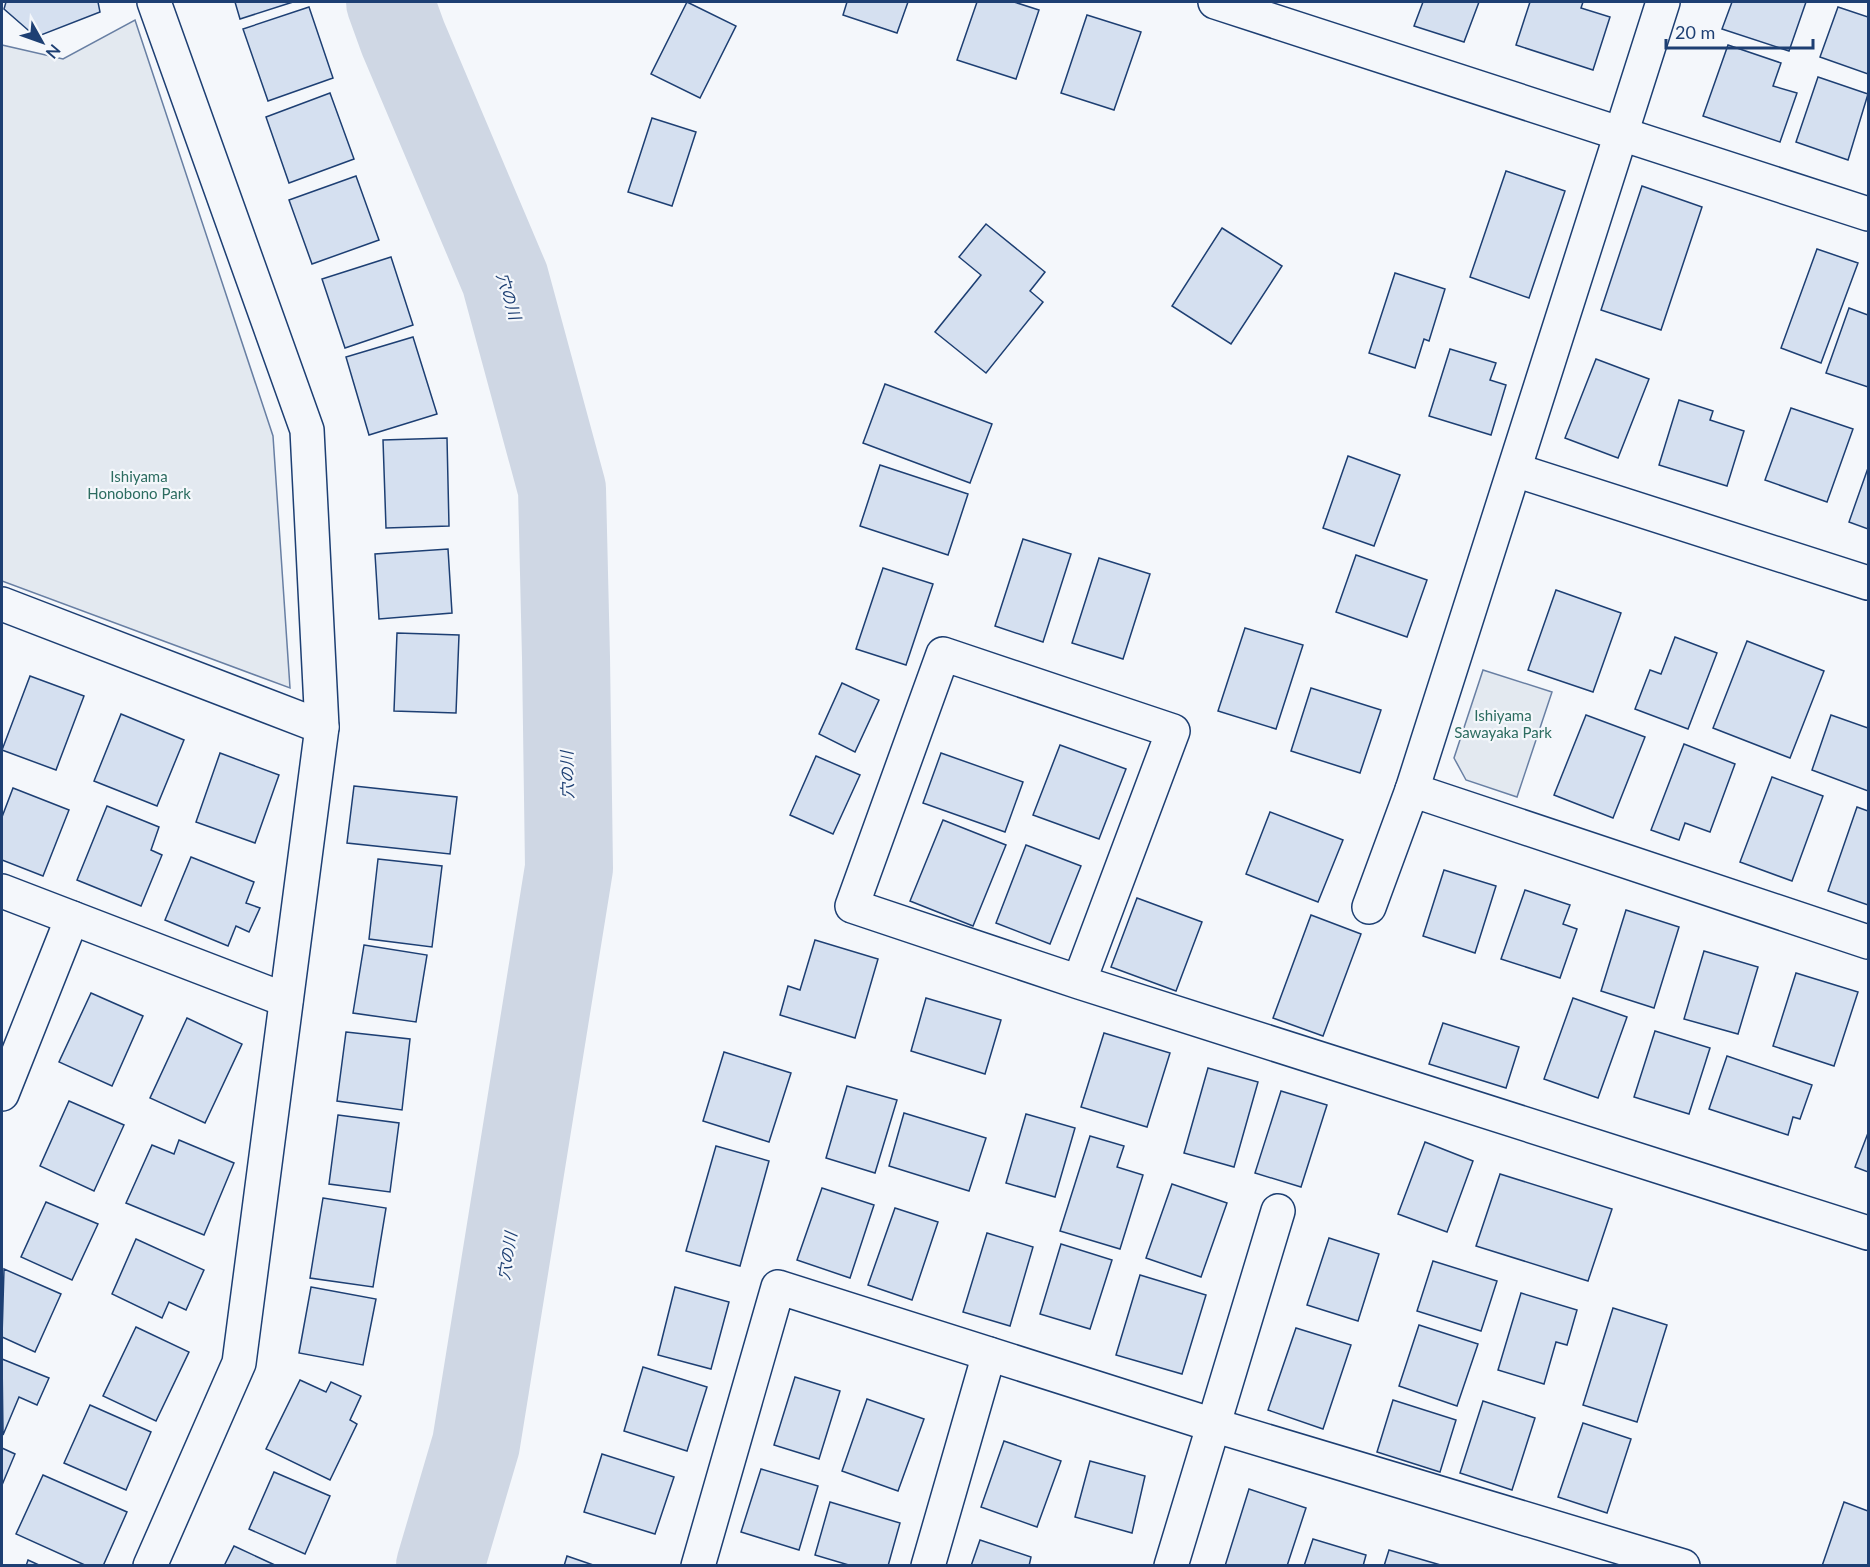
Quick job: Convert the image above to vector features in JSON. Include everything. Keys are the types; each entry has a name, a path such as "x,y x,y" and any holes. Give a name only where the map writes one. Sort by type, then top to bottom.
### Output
{"street":[{"path":"150,1566 239,1363 322,726 307,430 154,2"},
{"path":"1215,2 1869,214"},
{"path":"1369,907 1412,790 1662,2"},
{"path":"1515,470 1869,583"},
{"path":"2,604 322,726"},
{"path":"1079,982 1173,731 943,654 852,906 1079,982 1869,1233"},
{"path":"1412,790 1869,942"},
{"path":"2,891 286,1000"},
{"path":"2,1094 72,918"},
{"path":"1171,1566 1278,1211"},
{"path":"698,1566 778,1287 1213,1425 1683,1566"},
{"path":"928,1566 989,1354"}],"green space":[{"name":"Ishiyama Honobono Park","path":"135,20 273,436 290,688 2,581 2,45 63,59"},
{"name":"Ishiyama Sawayaka Park","path":"1483,670 1552,692 1517,797 1466,780 1454,758"}],"building":[{"path":"6,2 98,2 100,12 36,37 4,9"},
{"path":"235,2 293,2 240,19"},
{"path":"687,2 736,26 700,98 651,74"},
{"path":"847,2 908,2 897,33 843,15"},
{"path":"977,2 1014,2 1039,10 1016,79 957,60"},
{"path":"1423,2 1479,2 1464,42 1414,26"},
{"path":"1530,2 1583,2 1581,8 1610,17 1593,70 1516,45"},
{"path":"1732,2 1806,2 1789,51 1722,29"},
{"path":"309,7 333,78 268,101 243,29"},
{"path":"1838,7 1868,17 1868,74 1820,57"},
{"path":"1087,15 1141,32 1114,110 1061,93"},
{"path":"1728,45 1781,63 1773,86 1797,93 1780,142 1703,116"},
{"path":"1818,77 1868,94 1848,160 1796,142"},
{"path":"330,93 354,159 289,183 266,117"},
{"path":"652,118 696,132 672,206 628,192"},
{"path":"1506,171 1565,191 1529,298 1470,277"},
{"path":"356,176 379,240 312,264 289,200"},
{"path":"1642,186 1702,207 1661,330 1601,310"},
{"path":"986,224 1045,272 1030,291 1043,302 986,373 935,332 981,275 959,257"},
{"path":"1222,228 1282,266 1231,344 1172,306"},
{"path":"1817,249 1858,263 1821,363 1781,348"},
{"path":"391,257 413,325 345,348 322,279"},
{"path":"1395,273 1445,289 1429,341 1424,339 1415,368 1369,353"},
{"path":"1849,308 1868,315 1868,387 1826,373"},
{"path":"413,337 437,414 369,435 346,357"},
{"path":"1450,349 1496,363 1490,380 1506,385 1491,435 1429,416"},
{"path":"1596,359 1649,379 1618,458 1565,438"},
{"path":"885,384 992,424 970,483 863,443"},
{"path":"1679,400 1713,411 1710,420 1744,431 1727,486 1659,465"},
{"path":"1791,408 1853,429 1827,502 1765,480"},
{"path":"447,438 449,526 386,528 383,440"},
{"path":"1348,456 1400,475 1374,546 1323,528"},
{"path":"880,465 968,494 948,555 860,526"},
{"path":"1868,468 1868,529 1849,522"},
{"path":"1023,539 1071,554 1043,642 995,626"},
{"path":"448,549 452,613 379,619 375,554"},
{"path":"1356,555 1427,580 1407,637 1336,612"},
{"path":"1099,558 1150,574 1123,659 1072,643"},
{"path":"883,568 933,584 906,665 856,649"},
{"path":"1556,590 1621,613 1593,692 1528,670"},
{"path":"1245,628 1303,645 1276,729 1218,711"},
{"path":"397,633 459,635 456,713 394,711"},
{"path":"1675,637 1717,653 1688,729 1635,709 1650,670 1661,674"},
{"path":"1747,641 1824,671 1790,758 1713,728"},
{"path":"30,676 84,696 56,770 2,750"},
{"path":"842,683 879,700 855,752 819,734"},
{"path":"1311,688 1381,710 1360,773 1291,751"},
{"path":"121,714 184,740 157,806 94,781"},
{"path":"1586,715 1645,737 1613,818 1554,795"},
{"path":"1831,715 1868,728 1868,791 1812,770"},
{"path":"1684,744 1735,764 1710,832 1685,823 1679,840 1651,830"},
{"path":"1060,745 1126,769 1099,839 1033,815"},
{"path":"220,753 279,775 255,843 196,822"},
{"path":"941,753 1023,782 1005,832 923,803"},
{"path":"816,756 860,775 833,834 790,815"},
{"path":"1772,777 1823,796 1792,881 1740,862"},
{"path":"354,786 457,797 450,854 347,843"},
{"path":"13,788 69,810 43,876 2,860 2,817"},
{"path":"107,806 159,827 151,850 162,855 141,906 77,880"},
{"path":"1857,807 1868,811 1868,905 1828,891"},
{"path":"1270,812 1343,840 1318,902 1246,874"},
{"path":"943,820 1006,845 973,926 910,901"},
{"path":"1026,845 1081,866 1050,944 996,923"},
{"path":"191,857 254,882 246,903 260,908 249,932 236,926 228,946 165,920"},
{"path":"378,859 442,866 432,947 369,939"},
{"path":"1444,870 1496,886 1475,953 1423,936"},
{"path":"1525,890 1570,905 1563,924 1577,929 1560,978 1501,959"},
{"path":"1137,898 1202,922 1176,991 1111,967"},
{"path":"1626,910 1679,927 1654,1008 1601,991"},
{"path":"1311,915 1361,934 1323,1036 1273,1018"},
{"path":"815,940 878,959 855,1038 780,1015 788,986 800,990"},
{"path":"364,945 427,955 416,1022 353,1013"},
{"path":"1704,951 1758,967 1738,1034 1684,1019"},
{"path":"1796,973 1858,992 1834,1066 1773,1046"},
{"path":"91,993 143,1016 112,1086 59,1062"},
{"path":"926,998 1001,1020 985,1074 911,1051"},
{"path":"1573,998 1627,1017 1598,1098 1544,1079"},
{"path":"187,1018 242,1044 205,1123 150,1098"},
{"path":"1443,1023 1519,1047 1506,1088 1429,1064"},
{"path":"1655,1031 1710,1048 1689,1114 1634,1097"},
{"path":"346,1032 410,1039 402,1110 337,1101"},
{"path":"1104,1033 1170,1053 1147,1127 1081,1107"},
{"path":"724,1052 791,1073 769,1142 703,1121"},
{"path":"1727,1056 1812,1085 1800,1119 1793,1117 1788,1135 1709,1109"},
{"path":"1208,1068 1258,1082 1234,1167 1184,1153"},
{"path":"847,1086 897,1100 875,1173 826,1158"},
{"path":"1281,1091 1327,1105 1301,1187 1255,1173"},
{"path":"69,1101 124,1125 94,1191 40,1166"},
{"path":"904,1113 986,1138 969,1191 889,1166"},
{"path":"1026,1114 1075,1128 1055,1197 1006,1183"},
{"path":"338,1115 399,1123 390,1192 329,1184"},
{"path":"1868,1133 1868,1172 1855,1167"},
{"path":"1090,1136 1124,1146 1117,1167 1143,1175 1120,1249 1060,1231"},
{"path":"179,1140 234,1163 204,1235 126,1203 152,1145 174,1154"},
{"path":"1425,1142 1473,1161 1447,1232 1398,1214"},
{"path":"716,1146 769,1161 740,1266 686,1251"},
{"path":"1500,1174 1612,1209 1588,1281 1476,1246"},
{"path":"1172,1184 1227,1203 1201,1277 1146,1258"},
{"path":"822,1188 874,1205 850,1278 797,1260"},
{"path":"323,1198 386,1208 373,1287 310,1278"},
{"path":"46,1202 98,1224 72,1280 21,1257"},
{"path":"895,1208 938,1222 912,1300 868,1285"},
{"path":"987,1233 1033,1247 1010,1326 963,1312"},
{"path":"1329,1238 1379,1254 1358,1321 1307,1305"},
{"path":"136,1239 204,1270 186,1310 169,1302 162,1318 112,1294"},
{"path":"1061,1244 1112,1260 1090,1329 1040,1314"},
{"path":"1433,1261 1497,1281 1481,1331 1417,1311"},
{"path":"4,1269 61,1294 35,1352 2,1337"},
{"path":"1140,1275 1206,1295 1182,1374 1116,1355"},
{"path":"311,1287 376,1299 363,1365 299,1353"},
{"path":"675,1287 729,1302 711,1369 658,1355"},
{"path":"1521,1293 1577,1310 1567,1345 1556,1342 1544,1384 1498,1370"},
{"path":"1613,1308 1667,1325 1637,1422 1583,1405"},
{"path":"1419,1325 1478,1344 1457,1406 1399,1386"},
{"path":"136,1327 189,1352 156,1421 103,1396"},
{"path":"1296,1328 1351,1345 1323,1429 1268,1410"},
{"path":"2,1359 49,1378 37,1405 19,1397 3,1435"},
{"path":"643,1367 707,1387 687,1451 624,1431"},
{"path":"795,1377 840,1391 819,1459 774,1445"},
{"path":"300,1380 326,1392 331,1382 361,1396 350,1420 357,1424 330,1480 266,1449"},
{"path":"867,1399 924,1419 898,1491 842,1471"},
{"path":"1393,1400 1456,1420 1440,1472 1377,1452"},
{"path":"1483,1401 1535,1418 1512,1490 1460,1473"},
{"path":"90,1405 151,1432 126,1490 64,1463"},
{"path":"1583,1423 1631,1439 1607,1513 1558,1497"},
{"path":"1004,1441 1061,1461 1037,1527 981,1507"},
{"path":"2,1448 15,1454 2,1485"},
{"path":"602,1454 674,1477 655,1534 584,1512"},
{"path":"1090,1461 1145,1476 1132,1533 1075,1517"},
{"path":"761,1469 818,1486 799,1550 741,1532"},
{"path":"274,1472 330,1496 305,1554 249,1529"},
{"path":"43,1475 127,1512 103,1566 87,1566 16,1534"},
{"path":"1249,1489 1306,1508 1287,1566 1225,1566"},
{"path":"830,1502 900,1523 888,1566 852,1566 815,1555"},
{"path":"1844,1502 1868,1511 1868,1566 1822,1566"},
{"path":"1313,1539 1366,1555 1363,1566 1304,1566"},
{"path":"980,1540 1031,1557 1029,1566 971,1566"},
{"path":"234,1546 277,1566 224,1566"},
{"path":"1389,1550 1444,1566 1384,1566"},
{"path":"567,1556 596,1566 564,1566"},
{"path":"28,1560 41,1566 26,1566"}],"waterway":[{"name":"穴の川","path":"390,2 505,279 562,489 569,868 476,1444 440,1566"}]}
